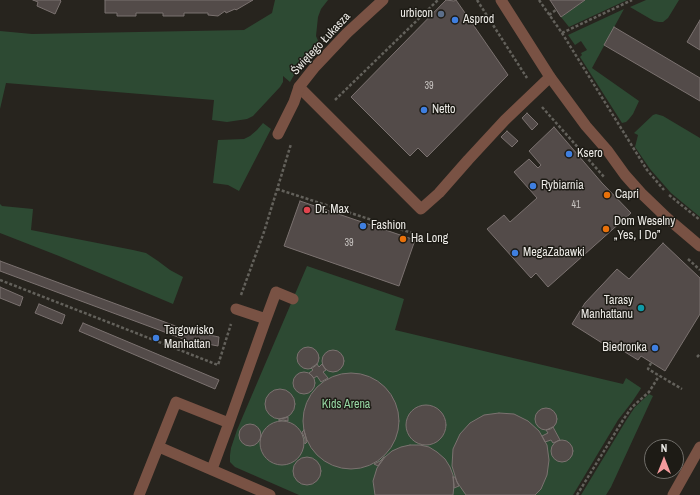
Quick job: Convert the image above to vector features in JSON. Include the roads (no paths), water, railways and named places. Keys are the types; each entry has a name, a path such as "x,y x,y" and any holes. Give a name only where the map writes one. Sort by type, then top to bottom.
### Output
{"street":[{"name":"Świętego Łukasza","path":"278,134 294,102 299,87 314,68 347,33 383,0"},
{"path":"501,0 550,77 625,175 640,193 700,246"},
{"path":"299,87 322,112 421,210 439,193 505,120 550,77"},
{"path":"212,470 276,292 293,299"},
{"path":"236,309 266,320"},
{"path":"139,495 176,402 228,424"},
{"path":"159,447 270,495"},
{"path":"673,495 700,447"}],"place":[{"name":"urbicon","path":"441,14"},
{"name":"Asprod","path":"455,20"},
{"name":"Netto","path":"424,110"},
{"name":"Ksero","path":"569,154"},
{"name":"Rybiarnia","path":"533,186"},
{"name":"Capri","path":"607,195"},
{"name":"Dr. Max","path":"307,210"},
{"name":"Fashion","path":"363,226"},
{"name":"Dom Weselny „Yes, I Do”","path":"606,229"},
{"name":"Ha Long","path":"403,239"},
{"name":"MegaZabawki","path":"515,253"},
{"name":"Tarasy Manhattanu","path":"641,308"},
{"name":"Targowisko Manhattan","path":"156,338"},
{"name":"Biedronka","path":"655,348"}],"park label":[{"name":"Kids Arena","path":"346,405"}]}
